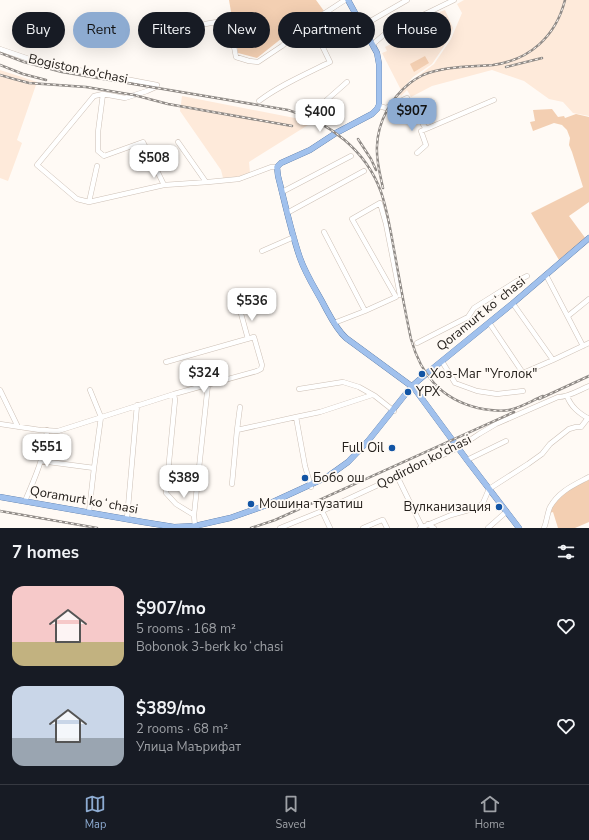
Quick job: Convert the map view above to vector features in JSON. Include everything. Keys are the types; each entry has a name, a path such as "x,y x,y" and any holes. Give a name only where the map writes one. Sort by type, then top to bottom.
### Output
{"main road":[{"path":"348,0 354,12"},
{"path":"375,48 379,64 379,106 374,112 336,133 310,150 280,164 277,167 287,213 299,254 304,268 339,331 346,338 413,387 453,440 466,460 519,528"},
{"name":"Qoramurt koʻchasi","path":"0,497 167,527 181,528 230,520 265,507 311,486 340,470 354,460 393,410 413,387 440,361 589,239"},
{"name":"Qoramurt koʻchasi","path":"413,387 514,305 546,275"},
{"name":"Qoramurt koʻchasi","path":"0,497 167,526 195,526"}],"street":[{"path":"327,12 345,0"},
{"path":"375,18 407,0"},
{"path":"437,0 440,7"},
{"path":"375,42 386,33 454,0"},
{"path":"205,24 229,20 236,57 258,62 279,48"},
{"path":"259,101 270,92 330,62 323,48"},
{"name":"Bogiston ko'chasi","path":"0,49 52,66 157,85 156,87 147,91 125,98 103,94"},
{"path":"312,113 347,82"},
{"path":"164,185 143,142 104,156 98,151 98,132 103,94 94,96 37,165 77,200 89,202 164,185 239,179 271,167 277,167"},
{"path":"374,112 407,98 426,129"},
{"path":"417,152 426,145 421,131 494,100"},
{"path":"379,106 386,108"},
{"path":"178,142 206,182"},
{"path":"282,192 351,156"},
{"path":"89,202 97,166"},
{"path":"287,213 364,171"},
{"path":"380,203 386,224 398,296 352,219 380,203"},
{"path":"324,232 365,311"},
{"path":"262,251 294,237"},
{"path":"546,275 583,346"},
{"path":"416,343 468,317 474,308 527,276"},
{"path":"334,323 398,296"},
{"path":"568,316 589,299"},
{"path":"514,305 553,360"},
{"path":"240,310 248,339"},
{"path":"490,324 522,373 589,343"},
{"path":"0,424 58,431 174,394 261,369 262,365 254,337 166,362"},
{"path":"443,363 455,383 476,391 497,394 523,391"},
{"path":"299,388 343,382 359,387 393,410"},
{"path":"195,526 194,515 208,384"},
{"name":"Qodirdon ko'chasi","path":"280,528 322,511 458,448 496,424 558,397 567,396 589,386"},
{"path":"0,390 18,427"},
{"path":"89,512 101,417 90,390"},
{"path":"174,394 175,400 166,493 176,504 194,515"},
{"path":"237,430 320,412 372,395"},
{"path":"397,476 421,527 451,515 476,508 483,503 489,489 542,454 550,444 565,432 572,428 581,427 588,419 572,406 567,396"},
{"path":"127,519 138,405"},
{"path":"232,484 240,407"},
{"path":"296,417 305,466 311,486"},
{"path":"25,501 41,461 47,430"},
{"path":"466,460 506,441"},
{"path":"41,461 94,468"},
{"path":"544,528 549,509 556,498 568,488 589,477"},
{"path":"322,511 330,528"},
{"path":"488,528 506,512"},
{"path":"363,528 382,520 387,528"},
{"path":"428,524 434,528"}],"shaded area":[{"path":"229,0 316,0 324,11 278,12 278,41 270,48 270,12 231,12"},
{"path":"464,0 589,0 589,116 573,113 563,102 549,99 524,81 492,70 432,86 411,97 407,90 401,96 399,93 409,83 434,64 445,48 451,48 451,39 462,13 457,4"},
{"path":"237,48 270,48 257,58 238,53"},
{"path":"386,48 443,48 432,64 413,77 401,90 382,53 387,51"},
{"path":"425,56 429,63 414,72 410,64"},
{"path":"0,70 37,82 17,140 22,143 8,181 0,178"},
{"path":"182,96 310,121 308,125 249,162 250,173 239,177 223,178 221,170 180,111"},
{"path":"552,109 558,117 564,116 565,118 576,114 589,117 589,202 569,216 586,239 559,260 531,213 583,187 569,145 570,138 567,130 562,125 554,123 533,131 530,122 535,121 533,110"},
{"path":"589,479 589,522 575,528 558,528 553,512 550,513 555,501 563,493"}],"railway":[{"path":"383,188 378,167 378,137 383,119 391,103 403,89 416,79 431,72 449,68 493,65 519,58 530,52 540,44 555,25 565,0"},
{"path":"0,53 24,62 62,72 288,110 303,115 331,130 356,151 366,163 381,192 386,207 411,339 420,364 434,384 443,392 465,404 482,409 497,411 513,409 543,396"},
{"path":"506,67 542,58"},
{"path":"0,65 23,74 46,80"},
{"path":"0,75 29,83 86,87 134,95 168,104 292,126"},
{"path":"358,139 376,170"},
{"path":"539,399 589,376"},
{"path":"251,528 275,520 514,412"},
{"path":"0,511 97,528"}],"place":[{"name":"Хоз-Маг \"Уголок\"","path":"422,374"},
{"name":"YPX","path":"408,392"},
{"name":"Full Oil","path":"392,448"},
{"name":"Бобо ош","path":"305,478"},
{"name":"Мошина тузатиш","path":"251,504"},
{"name":"Вулканизация","path":"499,507"}]}
